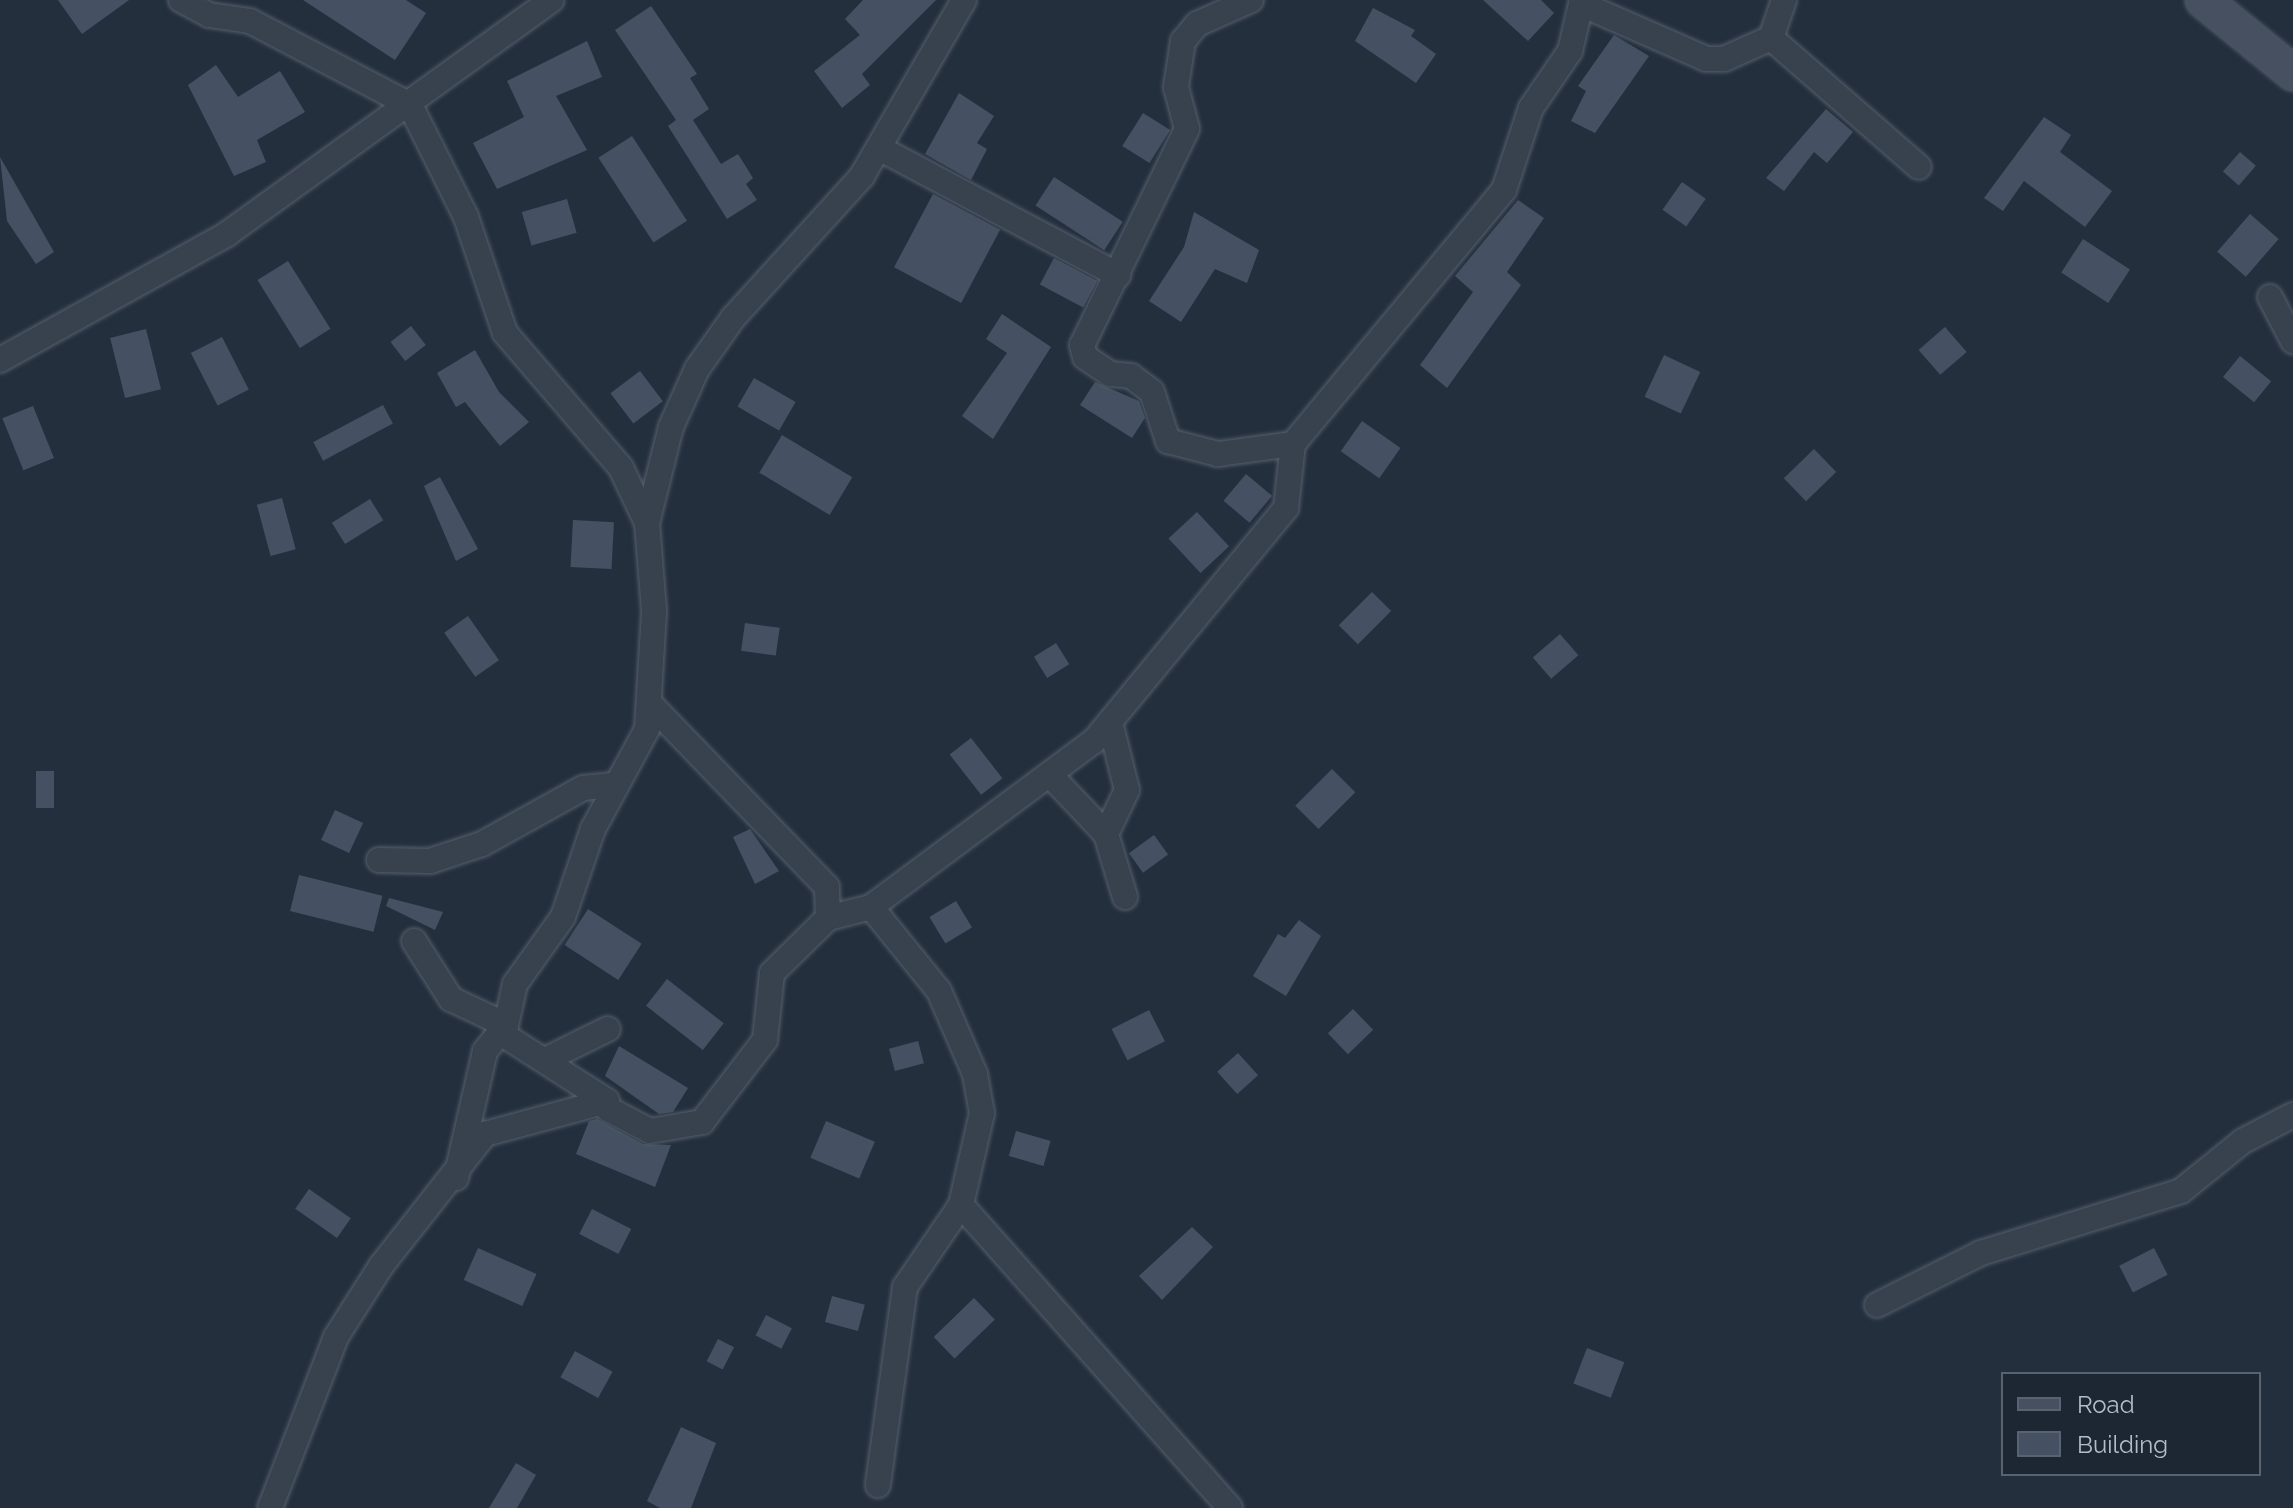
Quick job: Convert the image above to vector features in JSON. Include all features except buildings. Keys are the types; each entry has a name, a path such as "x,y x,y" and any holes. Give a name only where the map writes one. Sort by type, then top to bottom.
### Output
{"street":[{"path":"181,0 209,15 250,21 410,105 466,217 505,333 621,468 647,523"},
{"path":"0,360 227,234 552,0"},
{"path":"456,1178 481,1064 503,1029 515,984 576,891 613,785 647,729 651,705 647,523 661,468 697,369 879,148 964,0"},
{"path":"1251,0 1197,24 1183,41 1176,87 1187,129 1082,345 1085,357 1110,374 1131,376 1152,392 1168,441 1218,454 1293,444"},
{"path":"414,941 451,999 503,1029 607,1101 608,1109 650,1131 702,1122 765,1040 772,973 828,918 871,907 1050,775 1110,722 1286,508 1293,444 1504,190 1531,108 1570,51 1582,2 1706,59 1724,59 1771,38 1784,0"},
{"path":"2203,0 2293,73"},
{"path":"1771,38 1919,167"},
{"path":"879,148 1118,275"},
{"path":"2270,297 2293,341"},
{"path":"621,468 661,468"},
{"path":"651,705 827,887 828,918"},
{"path":"1106,834 1127,790 1110,722"},
{"path":"1050,775 1106,834 1125,897"},
{"path":"379,860 430,861 482,844 583,788 613,785"},
{"path":"871,907 939,991 975,1074 982,1113 961,1205 905,1287 878,1485"},
{"path":"545,1060 608,1029"},
{"path":"270,1508 336,1337 381,1266 456,1178 485,1134 607,1101"},
{"path":"1877,1305 1981,1253 2181,1191 2243,1141 2293,1115"},
{"path":"961,1205 1230,1508"}]}
